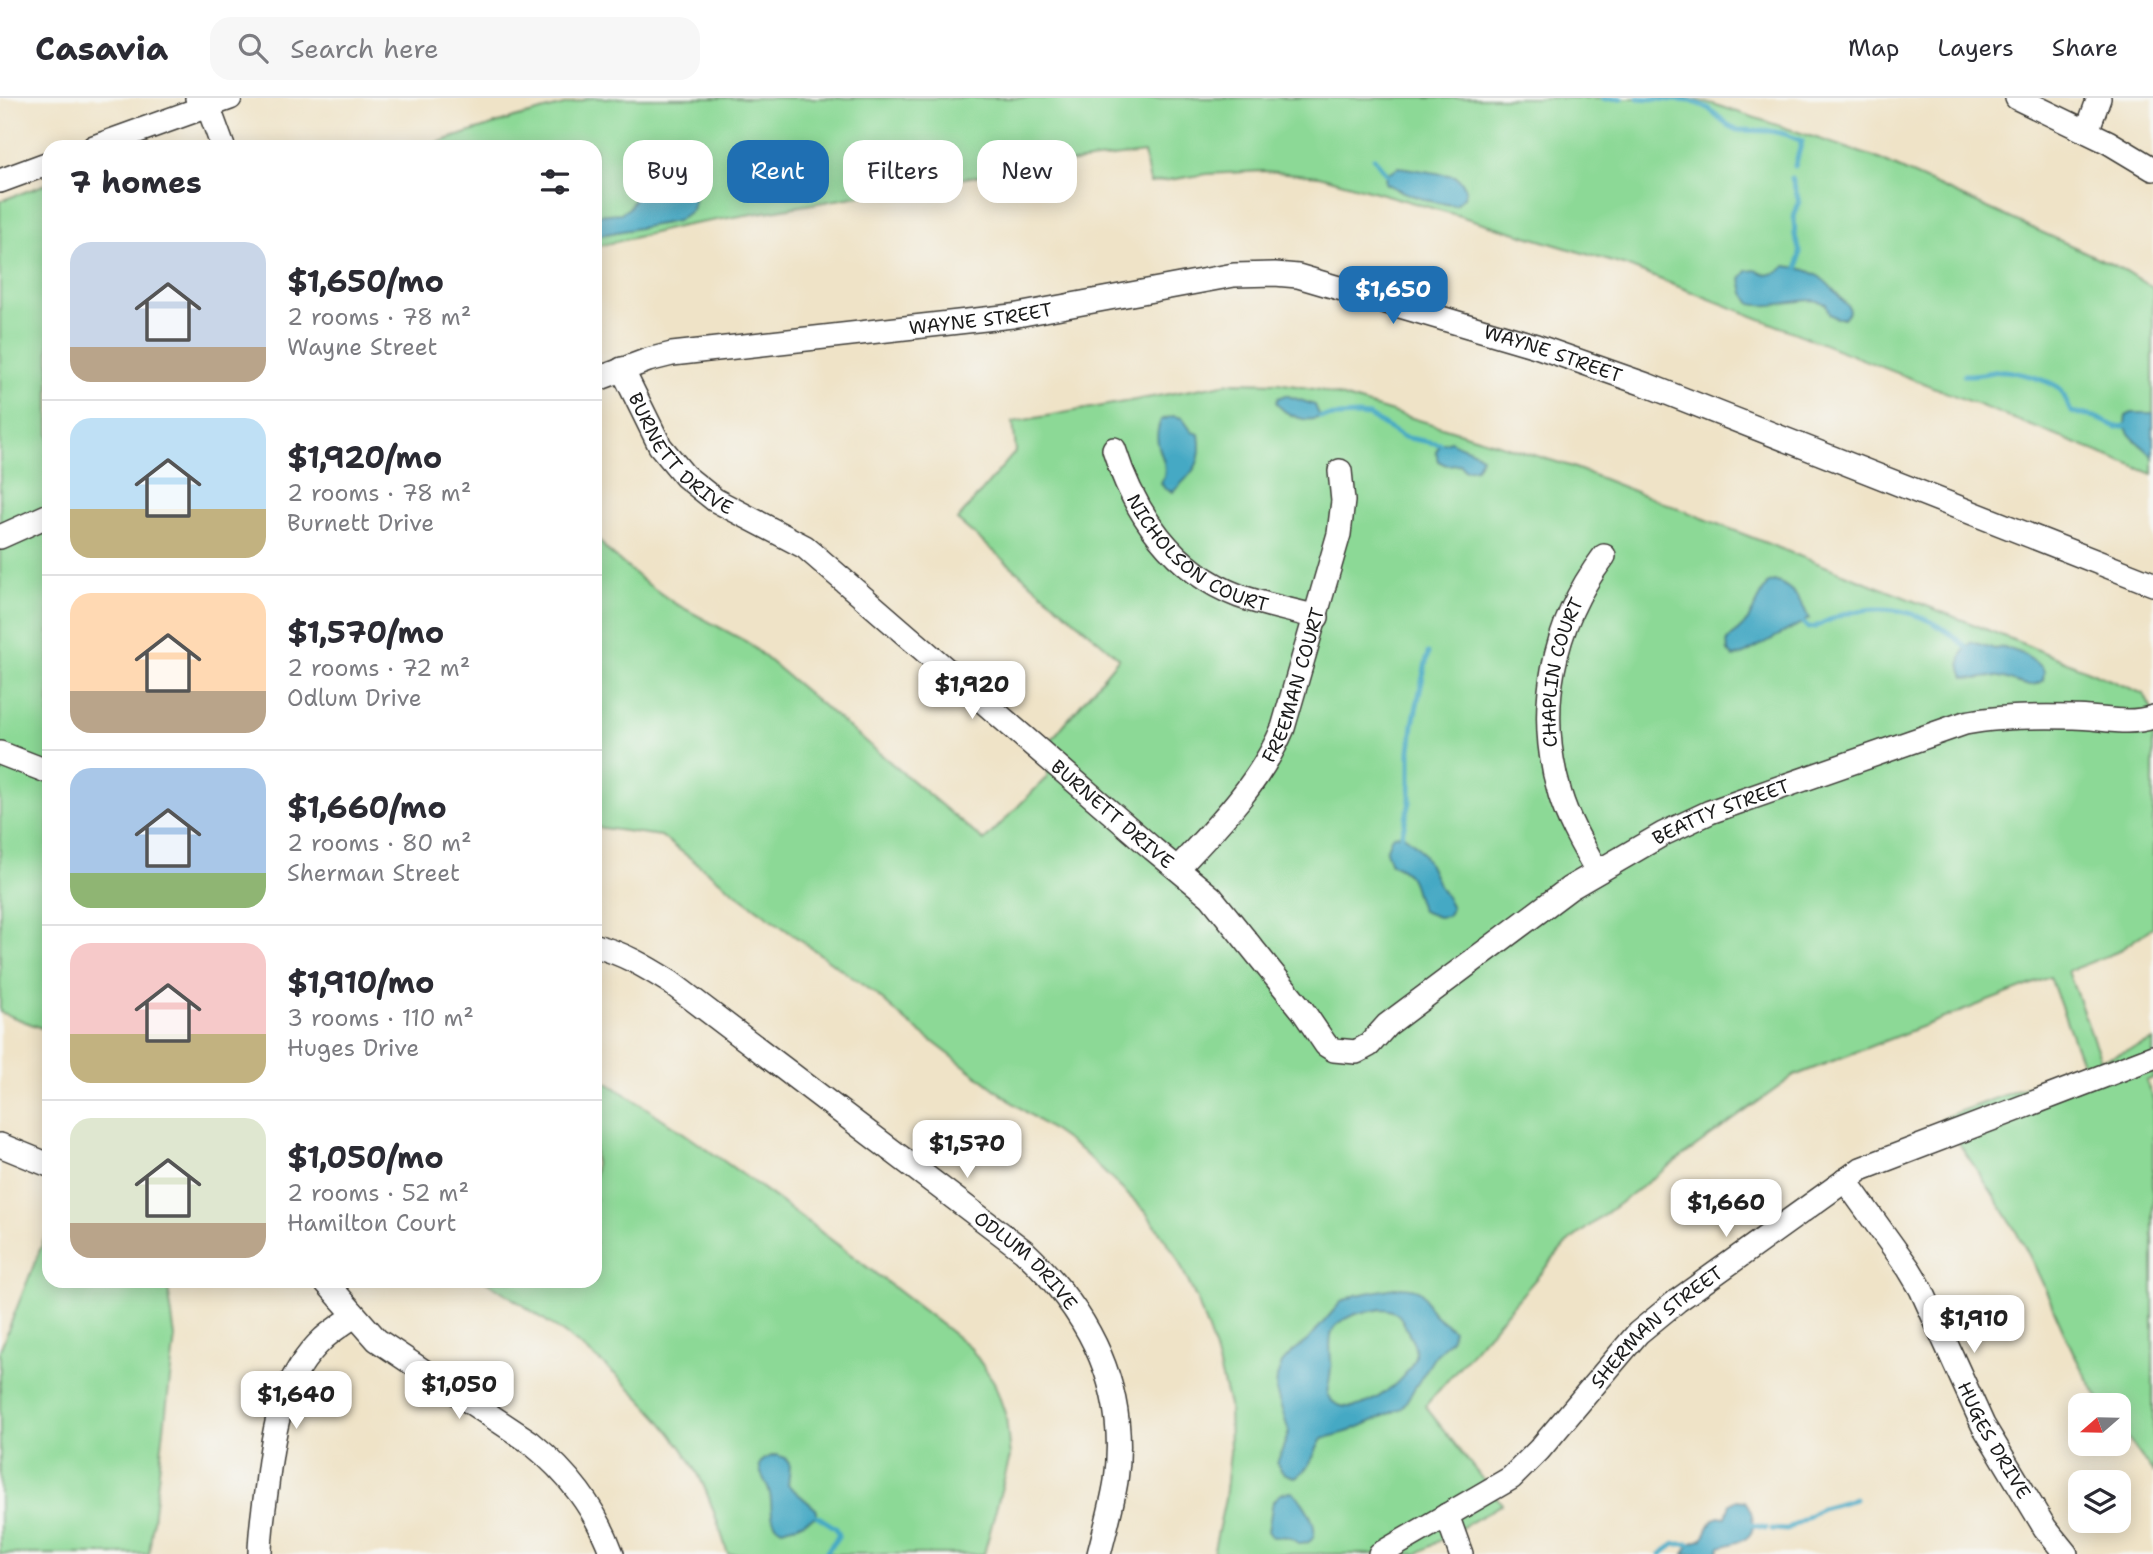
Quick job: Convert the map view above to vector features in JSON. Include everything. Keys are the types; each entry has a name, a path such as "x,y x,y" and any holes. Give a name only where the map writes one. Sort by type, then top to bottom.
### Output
{"street":[{"path":"111,140 205,101 230,98"},
{"path":"2017,98 2087,131 2153,169"},
{"path":"2087,131 2099,98"},
{"path":"205,101 220,140"},
{"path":"0,181 42,166"},
{"name":"WAYNE STREET","path":"602,377 672,354 1012,316 1234,275 1298,276 1536,346 1647,385 2153,584"},
{"name":"BURNETT DRIVE","path":"622,369 660,446 685,476 715,500 805,547 1178,868 1211,897 1303,1011 1326,1045 1334,1050 1344,1051"},
{"name":"NICHOLSON COURT","path":"1114,449 1137,507 1178,559 1217,586 1237,595 1317,617"},
{"name":"FREEMAN COURT","path":"1178,868 1251,787 1274,750 1287,717 1339,534 1343,501 1340,471"},
{"path":"0,537 42,518"},
{"name":"CHAPLIN COURT","path":"1597,871 1560,796 1548,726 1548,692 1553,659 1562,631 1588,578 1604,556"},
{"name":"BEATTY STREET","path":"1344,1051 1356,1052 1369,1045 1387,1025 1570,888 1663,834 1710,812 1965,723 2044,716 2104,718 2128,722 2153,717"},
{"path":"0,753 42,769"},
{"name":"ODLUM DRIVE","path":"602,948 644,966 670,982 1013,1242 1053,1278 1076,1308 1096,1344 1111,1384 1117,1422 1116,1479 1099,1554"},
{"name":"SHERMAN STREET","path":"1380,1554 1493,1490 1528,1463 1622,1350 1658,1316 1845,1180 1877,1161 2153,1057"},
{"path":"0,1145 42,1162"},
{"name":"HUGES DRIVE","path":"1845,1180 1921,1289 1983,1425 2045,1528 2066,1554"},
{"path":"331,1288 377,1340 530,1442 548,1457 579,1490 592,1509 604,1530 612,1554"},
{"path":"260,1554 272,1437 282,1402 313,1351 324,1338 354,1316"},
{"path":"1447,1516 1461,1554"}],"green space":[{"path":"591,98 1686,98 1713,104 1874,157 2126,271 2153,288 2153,474 1626,266 1319,176 1264,171 1207,174 1150,183 1144,153 1077,162 1077,140 977,140 977,176 963,178 963,140 843,140 843,199 829,201 829,140 727,140 727,203 818,203 682,226 602,245 602,140 446,140 514,118"},
{"path":"42,186 42,1028 0,1012 0,201"},
{"path":"1235,382 1278,383 1320,390 1570,466 2144,694 2153,712 2153,927 2117,952 2068,971 2101,1060 2153,1041 2153,1078 2146,1081 2153,1099 2153,1473 2132,1444 2132,1393 2096,1393 2092,1388 2019,1237 1942,1118 2083,1066 2050,977 1794,1076 1567,1243 1425,1406 1502,1504 1417,1554 1213,1554 1225,1499 1230,1452 1229,1405 1214,1348 1197,1300 1175,1254 1145,1211 1082,1151 1013,1103 907,1022 878,996 661,836 602,828 602,544 642,580 674,603 747,642 984,841 1047,777 1052,739 1119,658 957,520 1016,451 1013,422"},
{"path":"602,1079 739,1172 970,1347 994,1382 1006,1416 1010,1457 984,1554 728,1554 711,1503 698,1474 679,1443 631,1389 546,1321 496,1288 602,1288"},
{"path":"42,1245 42,1288 168,1288 175,1337 149,1554 0,1554 0,1350"}],"water":[{"path":"1399,167 1455,176 1466,190 1464,197 1456,205 1437,202 1410,195 1385,183 1386,174"},
{"path":"632,203 694,203 692,210 677,221 602,235 602,214 621,213"},
{"path":"1786,266 1807,271 1822,279 1848,306 1849,312 1844,318 1837,318 1829,314 1826,304 1810,300 1771,305 1751,304 1744,293 1741,279 1747,271 1757,270 1768,275"},
{"path":"1285,395 1315,405 1320,417 1302,419 1284,411 1276,402"},
{"path":"2132,413 2153,413 2153,457 2127,429 2126,416"},
{"path":"1173,416 1182,418 1192,432 1199,434 1200,453 1195,467 1173,492 1165,489 1161,483 1165,467 1157,439 1161,420"},
{"path":"1451,441 1482,457 1476,468 1465,470 1460,464 1446,465 1438,461 1436,452 1440,444"},
{"path":"1774,581 1787,587 1796,596 1809,619 1742,655 1733,657 1728,651 1727,641 1747,622 1767,584"},
{"path":"1972,642 1995,649 2004,647 2023,654 2042,667 2043,680 2026,685 1999,677 1964,677 1961,658"},
{"path":"1402,834 1426,859 1452,908 1447,916 1438,917 1422,911 1410,877 1391,864 1386,851 1392,836"},
{"path":"1400,1287 1417,1290 1421,1292 1434,1314 1453,1330 1450,1340 1435,1356 1402,1408 1350,1431 1322,1439 1305,1470 1295,1477 1288,1475 1281,1471 1277,1463 1289,1432 1276,1391 1282,1363 1308,1340 1341,1302 1356,1295","holes":["1387,1310 1401,1317 1413,1342 1415,1356 1411,1366 1391,1388 1377,1398 1349,1407 1337,1404 1327,1395 1333,1330 1353,1315"]},
{"path":"776,1455 786,1458 790,1466 788,1485 817,1510 817,1516 782,1529 773,1519 770,1494 760,1471 762,1462"},
{"path":"1292,1492 1303,1504 1313,1522 1313,1538 1308,1542 1298,1544 1283,1536 1272,1537 1268,1531 1273,1501 1281,1493"},
{"path":"1737,1500 1745,1501 1752,1514 1752,1529 1747,1538 1720,1547 1717,1554 1684,1554 1690,1544 1703,1539 1713,1520 1726,1517 1730,1504"}],"waterway":[{"path":"1603,99 1622,98"},
{"path":"1638,98 1691,101 1708,108 1738,130 1770,131 1802,141 1795,166"},
{"path":"1374,158 1386,174"},
{"path":"1792,178 1799,202 1794,217 1795,236 1800,252 1798,267"},
{"path":"1964,375 2006,371 2040,379 2059,388 2071,412 2095,417 2116,427 2125,426"},
{"path":"1320,417 1369,416 1403,437 1440,444"},
{"path":"1803,623 1808,628 1855,612 1894,610 1931,622 1966,647"},
{"path":"1402,834 1410,802 1413,724 1428,653"},
{"path":"1772,1529 1787,1530 1821,1508 1855,1499"},
{"path":"817,1516 836,1528 839,1535 826,1553"},
{"path":"1753,1525 1766,1528"},
{"path":"1661,1554 1675,1544 1690,1544"}]}
